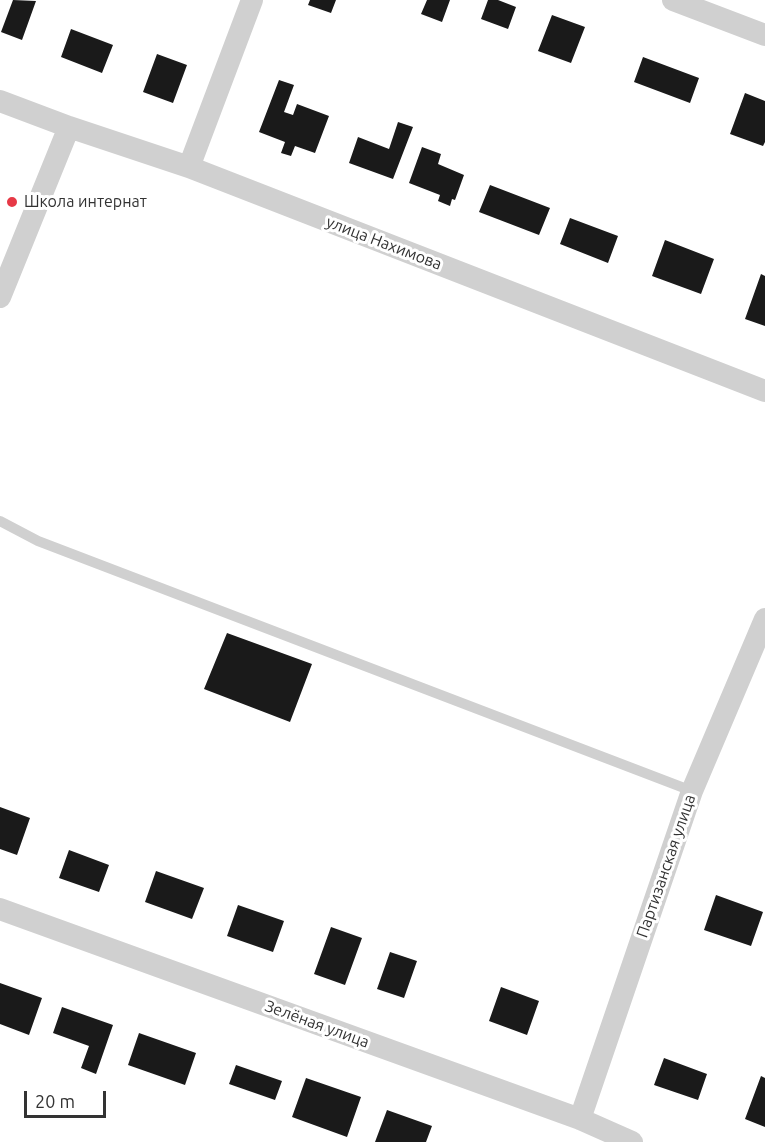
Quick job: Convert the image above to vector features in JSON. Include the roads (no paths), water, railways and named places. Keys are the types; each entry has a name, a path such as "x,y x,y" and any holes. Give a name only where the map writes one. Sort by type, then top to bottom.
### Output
{"street":[{"path":"189,167 252,0"},
{"path":"673,0 765,35"},
{"name":"улица Нахимова","path":"0,101 189,167 765,391"},
{"path":"0,297 69,127"},
{"name":"Партизанская улица","path":"580,1119 692,791 765,619"},
{"name":"Зелёная улица","path":"0,909 580,1119 632,1142"}],"lane":[{"path":"0,521 38,541 692,791"}],"place":[{"name":"Школа интернат","path":"12,202"}]}
